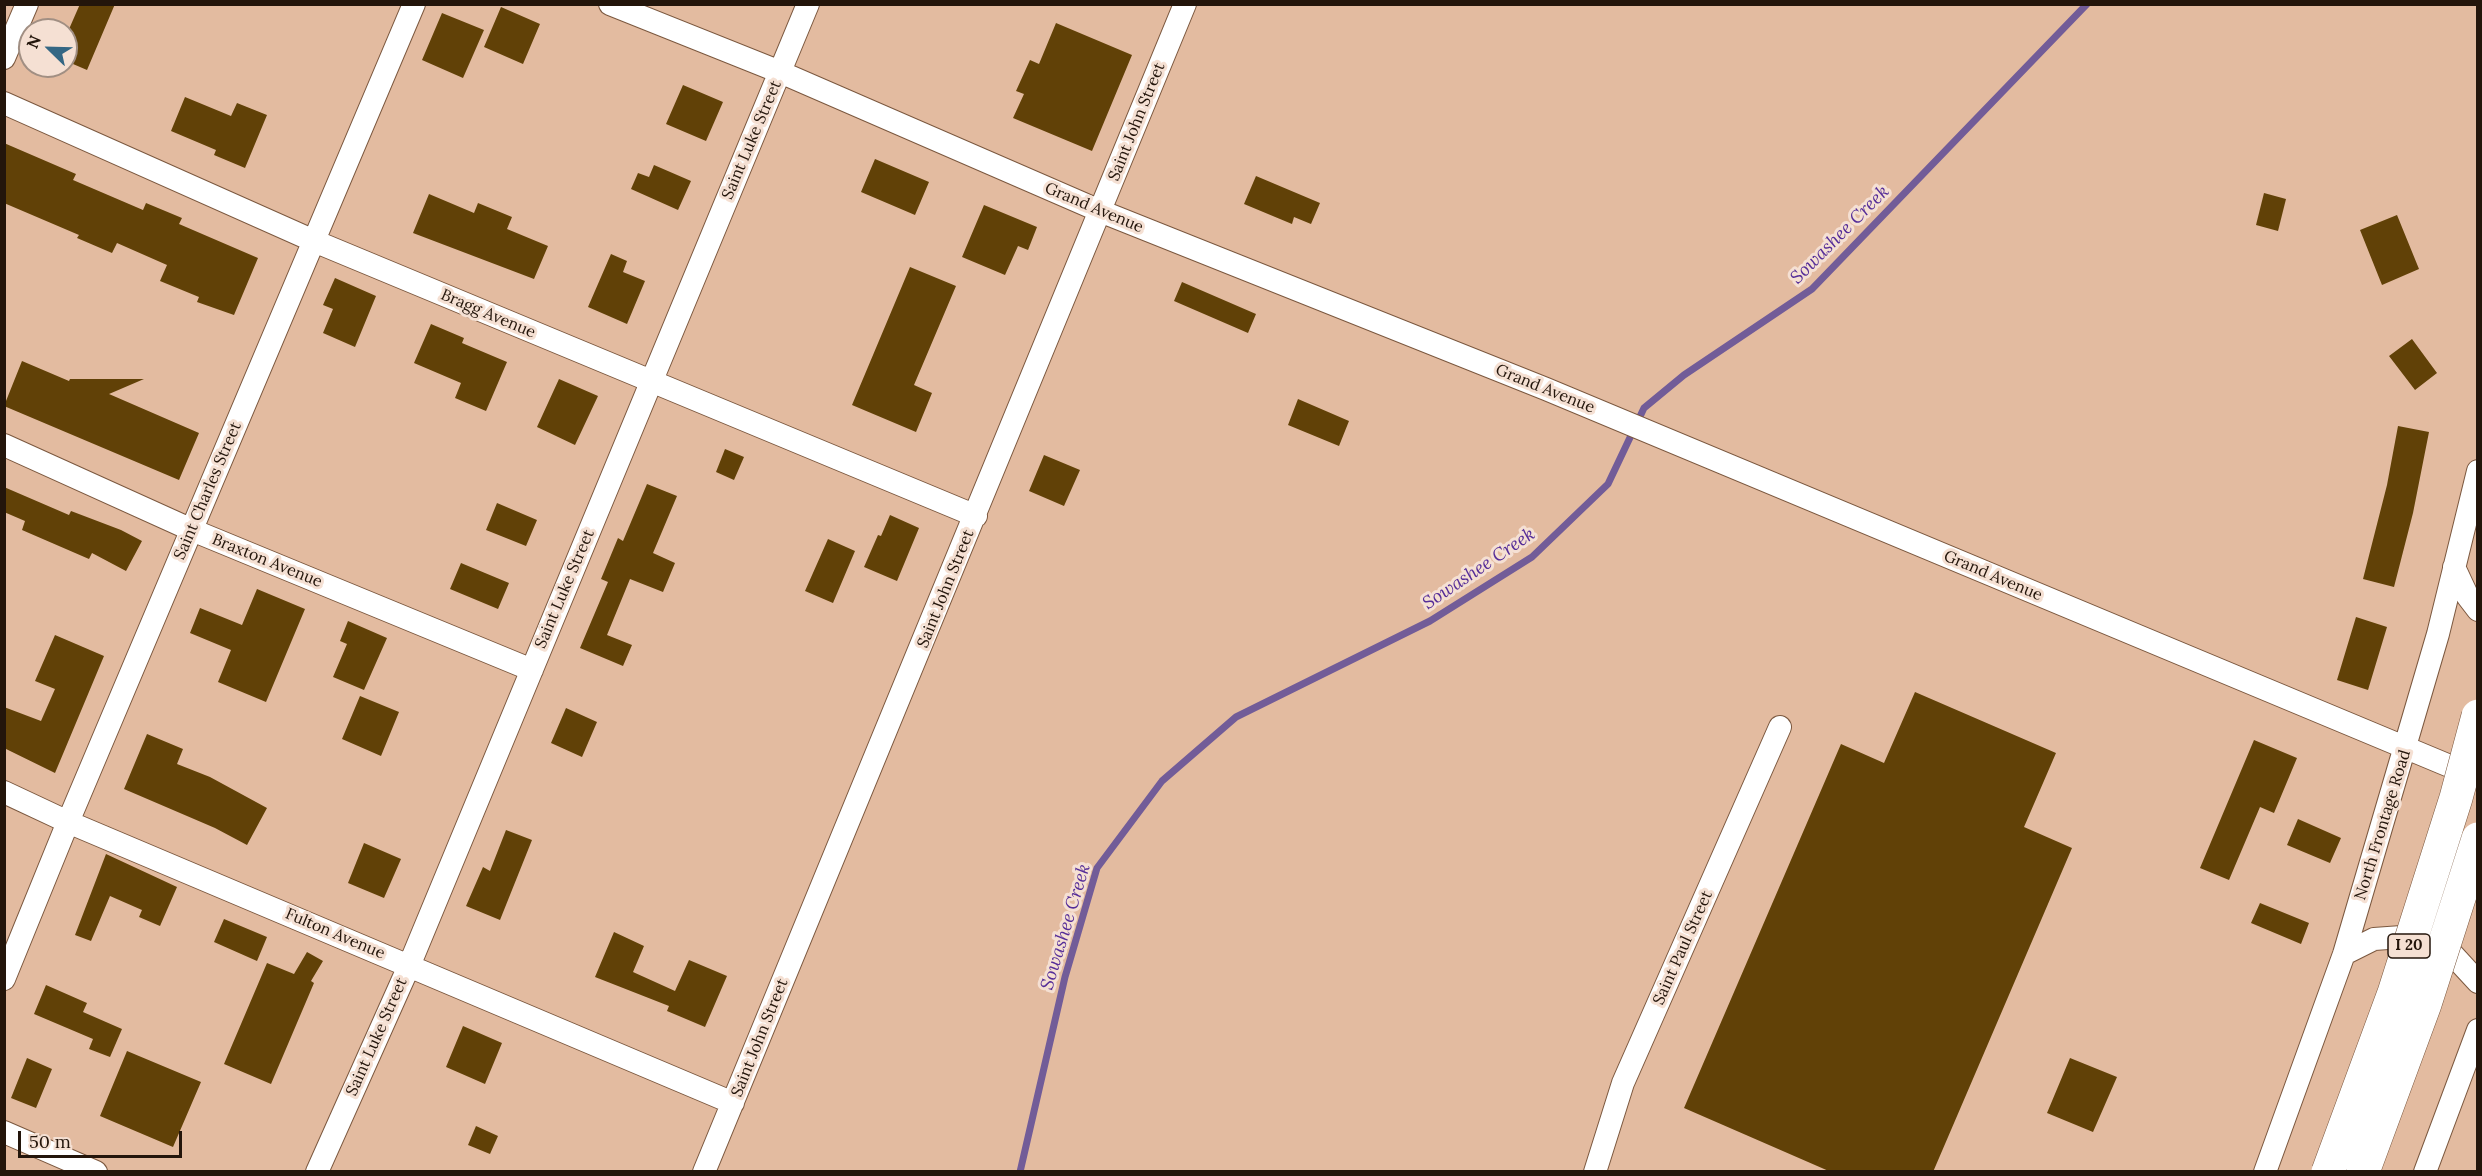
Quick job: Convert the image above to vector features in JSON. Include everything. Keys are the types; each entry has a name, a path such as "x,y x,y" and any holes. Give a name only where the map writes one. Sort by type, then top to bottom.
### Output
{"highway":[{"name":"I 20","path":"2328,1172 2394,993 2456,798 2478,716"},
{"name":"I 20","path":"2362,1172 2425,1004 2478,839"}],"street":[{"path":"4,58 27,4"},
{"name":"Saint Charles Street","path":"4,979 68,822 414,4"},
{"name":"Grand Avenue","path":"610,4 780,72 1100,211 1546,389 2478,778"},
{"name":"Saint Luke Street","path":"317,1172 409,966 808,4"},
{"name":"Saint John Street","path":"704,1172 1185,4"},
{"name":"Bragg Avenue","path":"4,103 314,241 976,516"},
{"name":"Braxton Avenue","path":"4,445 192,530 532,670"},
{"name":"North Frontage Road","path":"2265,1172 2282,1132 2344,954 2406,749 2478,471"},
{"path":"2454,567 2468,597 2478,610"},
{"name":"Saint Paul Street","path":"1595,1172 1623,1083 1780,727"},
{"name":"Fulton Avenue","path":"4,792 68,822 733,1103"},
{"path":"2344,954 2374,939 2402,937 2453,955 2478,982"},
{"path":"2425,1172 2478,1030"},
{"path":"4,1132 96,1172"}],"building":[{"path":"80,4 115,4 87,70 78,66 78,18 74,18"},
{"path":"501,7 540,24 523,64 484,47"},
{"path":"442,13 484,30 463,78 422,60"},
{"path":"1056,23 1132,55 1092,151 1013,118 1024,94 1016,91 1030,60 1039,64"},
{"path":"683,85 723,102 706,141 666,124"},
{"path":"185,97 231,116 237,103 267,115 245,168 214,155 216,150 171,131"},
{"path":"4,143 76,174 73,180 143,210 146,203 182,218 179,224 258,258 234,315 197,302 199,297 160,281 167,265 117,243 112,253 77,238 79,235 4,203"},
{"path":"875,159 929,182 915,215 861,192"},
{"path":"654,165 691,181 678,210 631,189 638,173 649,177"},
{"path":"1256,176 1320,203 1311,224 1294,217 1292,224 1244,204"},
{"path":"2264,193 2286,199 2278,231 2256,225"},
{"path":"429,194 474,213 478,203 512,217 507,229 548,246 534,279 413,233"},
{"path":"984,205 1037,227 1028,250 1018,246 1005,275 962,257"},
{"path":"2397,215 2419,269 2382,285 2360,230"},
{"path":"611,254 627,261 623,272 645,281 627,324 588,307"},
{"path":"910,267 956,286 914,385 932,393 916,432 852,405"},
{"path":"335,278 376,296 355,347 323,333 333,309 323,305"},
{"path":"1182,282 1256,314 1248,333 1174,301"},
{"path":"431,324 464,338 462,343 507,362 486,411 455,398 461,383 414,363"},
{"path":"2412,339 2437,373 2415,390 2389,356"},
{"path":"22,361 69,381 70,379 144,379 109,394 199,433 179,480 4,406"},
{"path":"559,379 598,396 575,445 537,427"},
{"path":"1298,399 1349,421 1339,446 1288,425"},
{"path":"2398,426 2429,432 2413,513 2394,587 2363,579 2387,485"},
{"path":"725,449 744,457 734,480 716,472"},
{"path":"1044,455 1080,470 1064,506 1029,491"},
{"path":"647,484 677,496 653,553 675,563 663,592 630,579 607,635 632,645 623,666 580,648 608,582 601,579 618,538 623,541"},
{"path":"4,487 69,515 71,511 121,530 142,541 126,571 92,553 89,559 22,530 25,521 4,512"},
{"path":"497,503 537,520 526,546 486,530"},
{"path":"890,515 919,528 897,581 864,567"},
{"path":"828,539 855,551 833,603 805,591"},
{"path":"461,563 509,583 498,609 450,589"},
{"path":"257,589 305,609 266,702 218,682 231,650 190,633 200,608 242,625"},
{"path":"2356,617 2387,627 2368,690 2337,680"},
{"path":"348,621 387,638 364,690 333,677 347,644 340,641"},
{"path":"55,635 104,656 55,773 4,748 4,707 41,721 55,689 35,681"},
{"path":"1915,692 2056,753 2024,827 2072,848 1933,1172 1831,1172 1684,1108 1841,744 1884,763"},
{"path":"360,696 399,712 381,756 342,739"},
{"path":"566,708 597,722 582,757 551,743"},
{"path":"147,734 183,749 177,764 210,777 267,808 247,845 215,828 124,789"},
{"path":"2254,740 2297,758 2274,813 2260,807 2229,880 2200,868"},
{"path":"2298,819 2341,838 2330,863 2287,845"},
{"path":"506,830 532,840 500,920 466,906 483,867 490,871"},
{"path":"364,843 401,859 384,898 348,883"},
{"path":"106,854 177,887 160,926 139,917 142,910 110,896 91,941 75,935"},
{"path":"2260,903 2309,923 2301,944 2251,923"},
{"path":"224,919 267,937 257,961 214,942"},
{"path":"614,932 644,946 633,972 675,991 689,960 727,976 705,1027 667,1011 669,1006 595,977"},
{"path":"307,952 323,961 311,981 314,983 271,1084 224,1064 267,963 294,974"},
{"path":"46,985 87,1003 83,1012 122,1029 110,1057 89,1049 93,1039 34,1014"},
{"path":"463,1026 502,1043 485,1084 446,1067"},
{"path":"127,1051 201,1082 173,1147 100,1116"},
{"path":"27,1058 52,1069 36,1108 11,1098"},
{"path":"2070,1058 2117,1077 2093,1132 2047,1113"},
{"path":"476,1126 498,1136 490,1154 468,1145"}],"waterway":[{"name":"Sowashee Creek","path":"1020,1172 1065,977 1097,868 1162,781 1236,717 1430,621 1532,557 1608,484 1644,408 1684,375 1812,289 2087,4"}]}
